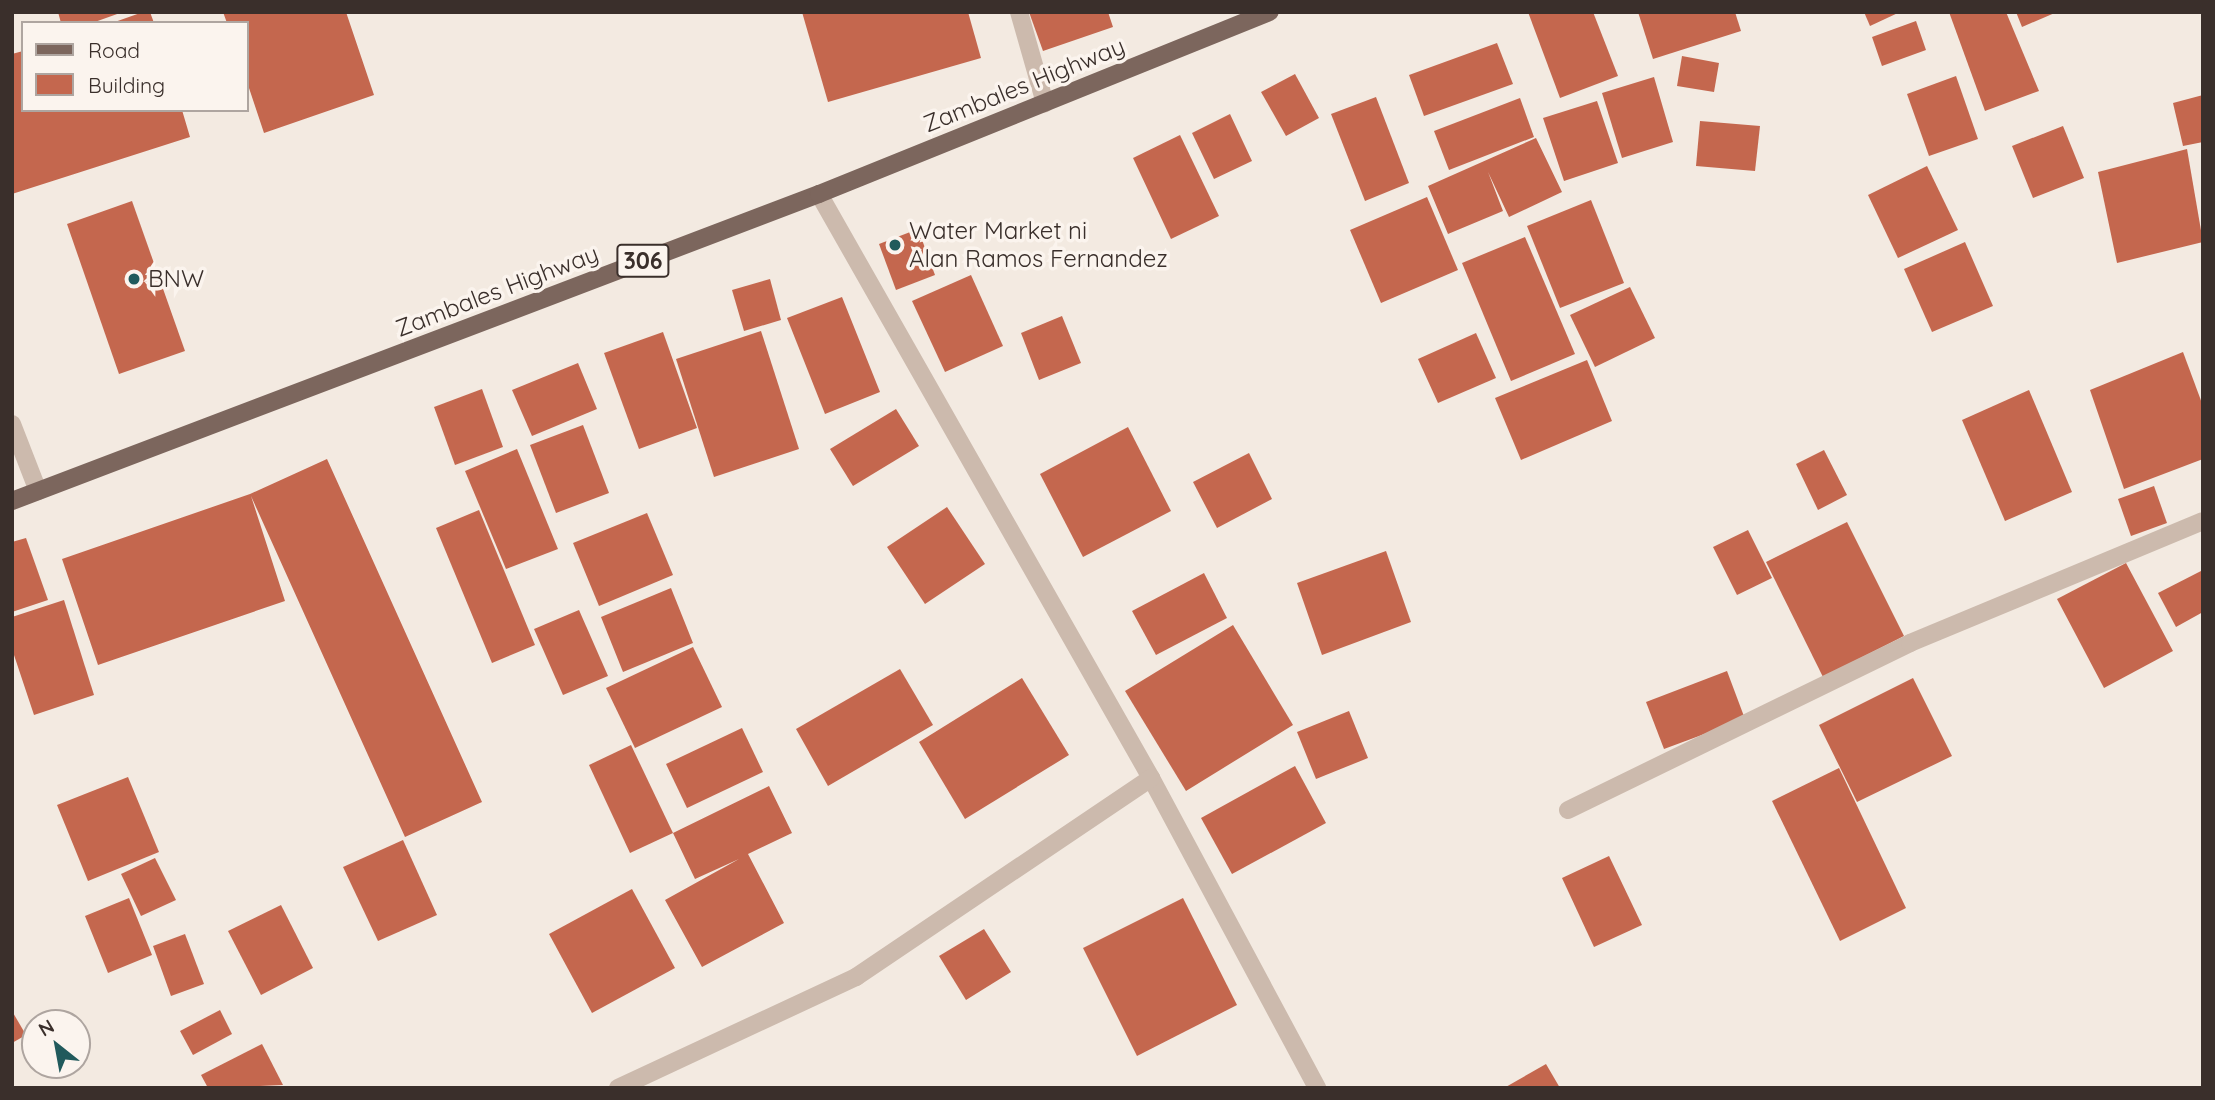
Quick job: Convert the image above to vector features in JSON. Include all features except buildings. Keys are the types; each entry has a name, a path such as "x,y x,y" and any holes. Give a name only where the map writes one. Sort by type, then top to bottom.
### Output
{"main road":[{"name":"Zambales Highway","path":"12,501 819,194 1270,12"}],"street":[{"path":"1019,12 1045,103"},
{"path":"819,194 1152,778 1317,1088"},
{"path":"12,424 37,491"},
{"path":"1568,810 1910,643 2203,521"},
{"path":"618,1088 856,976 1152,778"}],"place":[{"name":"Water Market ni Alan Ramos Fernandez","path":"895,245"},
{"name":"BNW","path":"134,279"}]}
